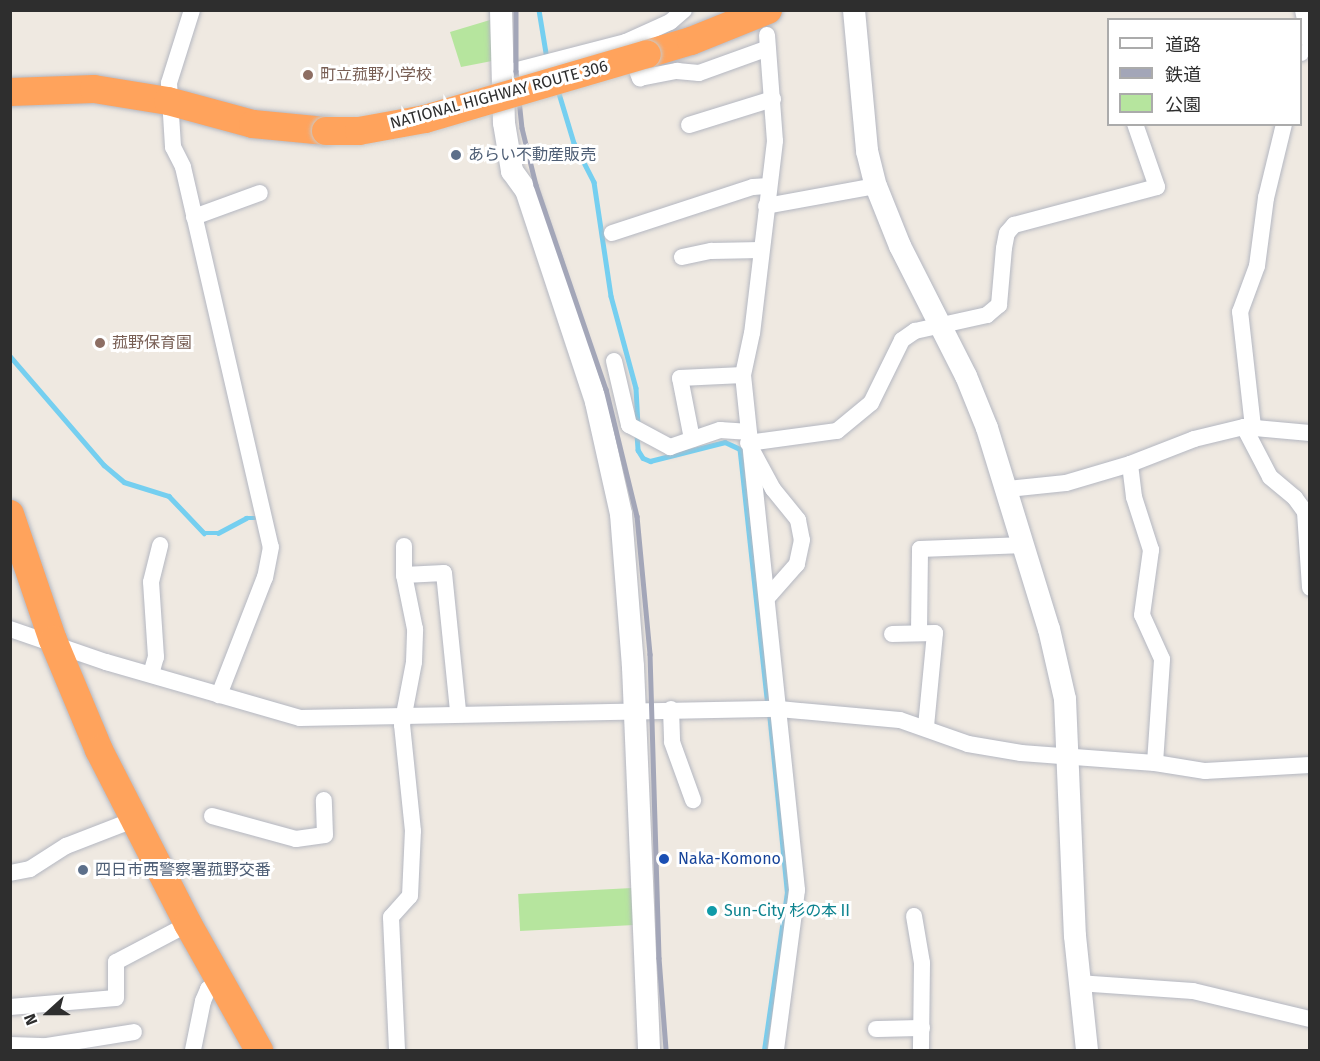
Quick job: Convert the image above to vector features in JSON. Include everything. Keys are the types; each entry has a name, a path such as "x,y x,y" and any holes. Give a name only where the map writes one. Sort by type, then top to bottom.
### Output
{"highway":[{"name":"NATIONAL HIGHWAY ROUTE 306","path":"10,92 94,89 168,101 253,124 326,131 359,131 425,119 637,48 767,31"},
{"path":"10,514 53,640 133,820 259,1050"}],"street":[{"path":"192,10 177,50 168,101 173,147 183,167 271,547 265,577 219,695"},
{"path":"501,10 502,74 512,171 526,190 596,402 621,514 634,710 649,1050"},
{"path":"502,74 558,61 637,48 632,36 670,22 684,10"},
{"path":"854,10 867,151 876,186 900,246 966,376 1008,489 1065,699 1078,983 1087,1050"},
{"path":"1304,10 1309,44"},
{"path":"767,31 775,141 760,250 752,333 742,375 797,890 776,1050"},
{"path":"689,125 773,99"},
{"path":"614,361 629,425 670,447 720,430 747,438 837,431 871,403 902,340 915,331 987,315 999,305 1004,248 1007,233 1014,225 1156,187 1136,126"},
{"path":"1284,126 1266,198 1257,266 1240,312 1249,427 1270,477 1295,498 1305,512 1310,588"},
{"path":"612,233 753,187 769,186"},
{"path":"766,206 876,186"},
{"path":"194,217 260,193"},
{"path":"682,257 711,251 760,250"},
{"path":"692,439 680,378 742,375"},
{"path":"1008,489 1065,483 1130,464 1194,439 1249,427 1310,434"},
{"path":"747,438 772,489 798,520 802,540 797,564 767,598"},
{"path":"1130,464 1134,497 1151,550 1141,598 1142,615 1162,659 1155,763"},
{"path":"151,674 156,657 151,582 160,545"},
{"path":"919,633 920,549 1024,545"},
{"path":"397,1050 391,918 410,896 413,831 402,714 414,662 415,629 404,575 404,546"},
{"path":"404,575 444,573 458,712"},
{"path":"10,629 53,640 151,674 300,718 458,712 778,709 882,717 926,726 977,746 1068,758 1155,763 1205,771 1310,765"},
{"path":"892,634 935,633 926,726"},
{"path":"671,709 672,742 693,800"},
{"path":"212,816 296,839 325,835 324,800"},
{"path":"10,873 30,869 66,846 133,820"},
{"path":"914,916 922,963 921,1050"},
{"path":"10,1007 116,998 116,962 188,924"},
{"path":"193,1050 202,1001 208,989 220,982"},
{"path":"1078,983 1193,991 1310,1019"},
{"path":"876,1029 922,1028"},
{"path":"10,1045 47,1046 134,1032"}],"green space":[{"path":"490,20 492,61 461,67 450,32"},
{"path":"632,888 634,925 520,931 518,894"}],"waterway":[{"path":"539,10 547,59"},
{"path":"558,90 574,143 594,182 611,296 636,388 638,426"},
{"path":"10,356 104,465 124,482 169,496 204,533 218,533 246,518 255,518"},
{"path":"637,434 638,450 643,458 650,461 725,442 740,449 768,706"},
{"path":"764,1050 787,893 769,714"}],"railway":[{"path":"516,10 516,71 522,128 536,185 606,389 637,516 650,654 659,958 666,1050"}],"place":[{"name":"町立菰野小学校","path":"308,75"},
{"name":"あらい不動産販売","path":"456,155"},
{"name":"菰野保育園","path":"100,343"},
{"name":"Naka-Komono","path":"664,859"},
{"name":"四日市西警察署菰野交番","path":"83,870"},
{"name":"Sun-City 杉の本Ⅱ","path":"712,911"}]}
